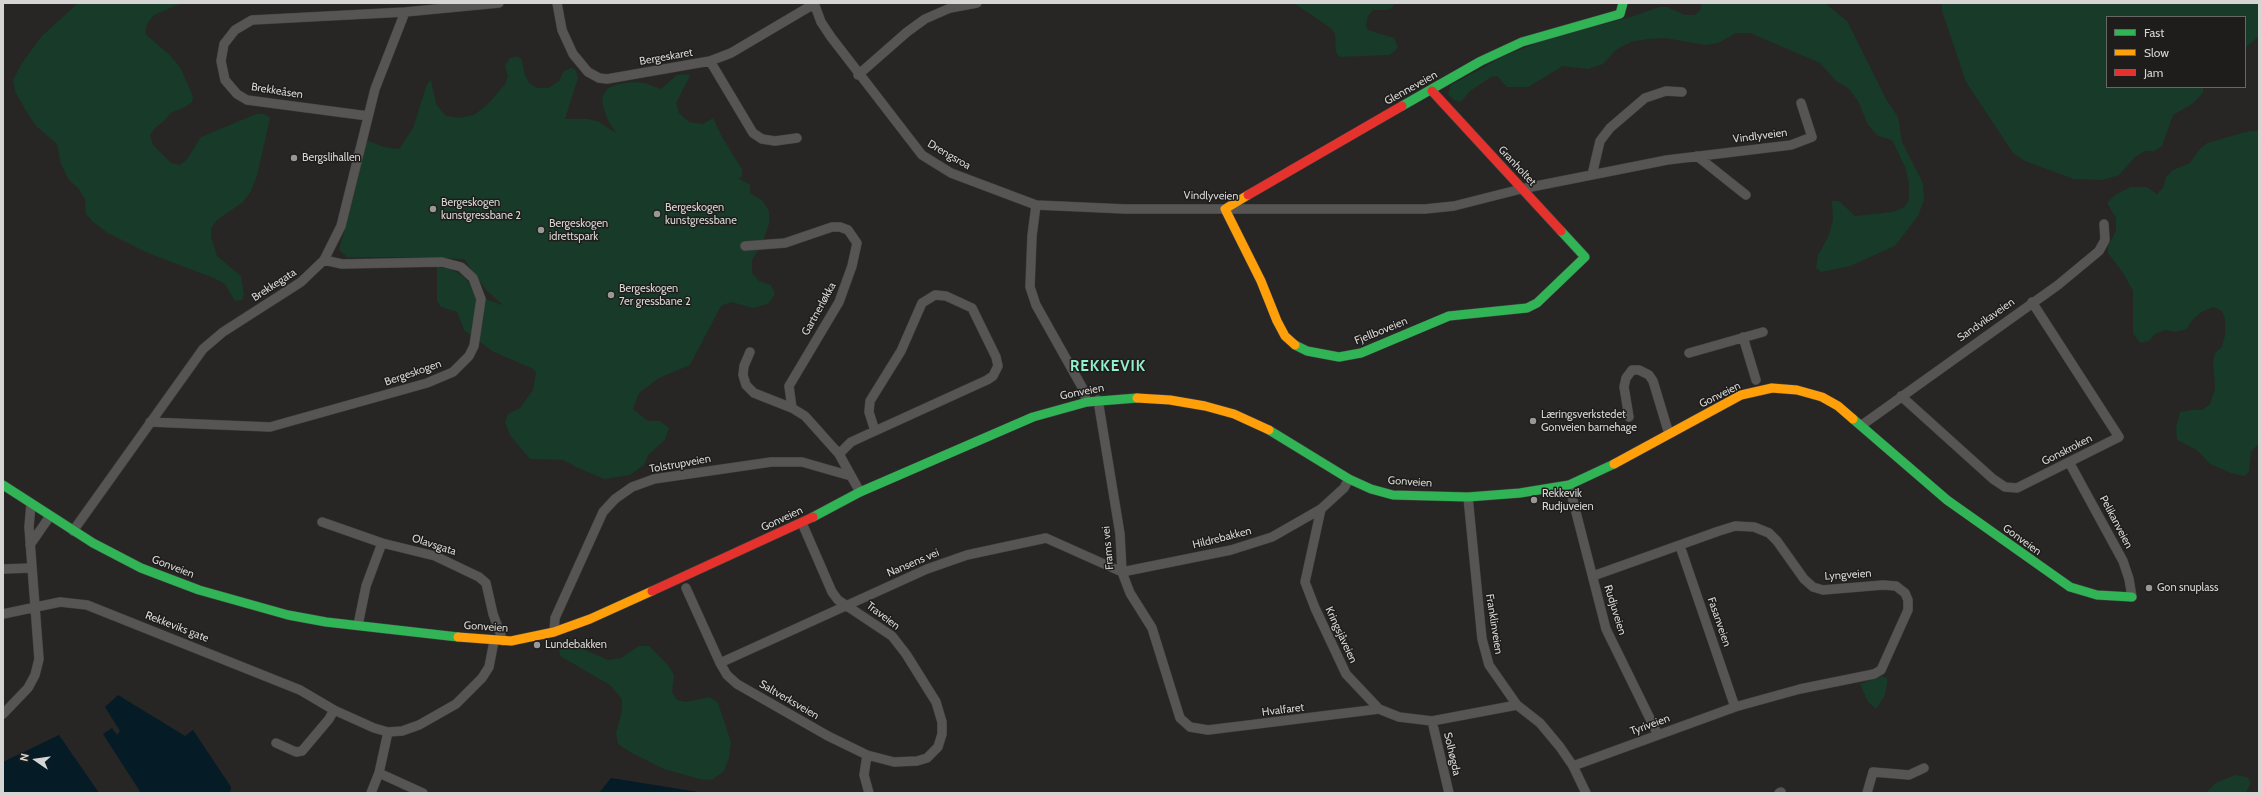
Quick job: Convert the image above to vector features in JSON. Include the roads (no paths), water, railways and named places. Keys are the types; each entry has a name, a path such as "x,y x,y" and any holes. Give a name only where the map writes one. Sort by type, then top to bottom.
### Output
{"street":[{"name":"Brekkeåsen","path":"368,116 247,100 237,94 225,80 220,61 224,44 235,30 252,20 406,12 499,3"},
{"name":"Bergeskaret","path":"557,3 567,44 581,65 593,76 608,79 710,61 731,53 814,4"},
{"path":"858,75 907,32 925,19 950,8 977,3"},
{"name":"Glenneveien","path":"1225,209 1271,181 1432,91 1481,61 1522,42 1620,14 1623,3"},
{"name":"Drengsroa","path":"814,4 821,22 830,37 858,75 922,155 952,173 1036,205"},
{"name":"Brekkegata","path":"73,531 202,349 223,332 301,282 324,260 341,226 368,116 382,68 406,12"},
{"path":"710,61 753,133 762,139 775,141 797,138"},
{"name":"Granholtet","path":"1432,91 1585,257"},
{"path":"1592,175 1600,141 1610,128 1645,98 1666,92 1682,92"},
{"name":"Vindlyveien","path":"1036,205 1125,209 1425,209 1454,206 1522,189 1592,175 1697,156 1791,145 1812,137 1801,102"},
{"path":"1697,156 1746,195"},
{"path":"1036,205 1032,236 1030,287 1036,305 1082,387 1087,402"},
{"name":"Fjellboveien","path":"1225,209 1233,221 1285,336 1306,351 1325,356 1340,357 1361,353 1449,316 1527,308 1537,303 1585,257"},
{"name":"Sandvikaveien","path":"1862,425 2099,252 2105,240 2104,224"},
{"name":"Gartnerløkka","path":"745,246 785,243 832,227 840,226 848,230 857,243 852,266 839,302 789,386 792,408"},
{"name":"Bergeskogen","path":"150,422 270,427 286,424 427,383 453,372 469,356 475,340 481,299 473,278 461,266 442,262 342,264 324,260"},
{"path":"839,454 851,442 875,431 993,376 998,366 996,357 972,308 965,303 935,294 922,303 901,351 870,401 870,412 875,431"},
{"name":"Gonskroken","path":"1901,396 1993,479 2006,487 2017,488 2119,437 2032,302"},
{"path":"1689,353 1763,332"},
{"path":"1743,337 1756,380"},
{"path":"750,352 744,366 743,375 746,385 754,393 792,408 804,416 839,454 860,492"},
{"path":"1629,417 1624,387 1626,378 1632,370 1639,370 1649,375 1653,381 1669,434"},
{"name":"Gonveien","path":"3,485 73,531 141,568 199,590 288,615 358,625 504,641 554,632 590,619 802,523 860,492 1033,417 1087,402 1141,398 1170,400 1205,406 1234,414 1295,443 1349,479 1371,489 1393,495 1468,497 1520,493 1569,485 1597,473 1741,395 1772,388 1797,390 1822,397 1838,406 1862,425 1947,500 2056,580 2089,594 2132,597"},
{"name":"Frams vei","path":"1098,400 1120,534 1122,572 1130,593 1152,628 1180,718 1190,727"},
{"name":"Tolstrupveien","path":"554,632 555,618 603,512 615,499 632,487 654,479 771,462 802,462 850,476"},
{"name":"Pelikanveien","path":"2069,462 2123,561 2129,579 2132,597"},
{"path":"1321,509 1344,488 1349,479"},
{"name":"Rudjuveien","path":"1569,485 1606,628 1658,735"},
{"name":"Franklinveien","path":"1468,497 1484,652 1495,675 1517,705 1540,723 1573,766 1586,793"},
{"path":"3,714 17,702 35,675 39,651 29,527 31,504"},
{"name":"Hildrebakken","path":"1122,572 1231,550 1272,536 1321,509"},
{"name":"Kringsjåveien","path":"1321,509 1305,582 1315,608 1346,674 1379,710 1399,717 1432,720 1517,705"},
{"path":"30,545 50,516"},
{"name":"Olavsgata","path":"322,522 382,542 448,561 479,577 486,583 493,614 504,641"},
{"name":"Traveien","path":"802,523 832,592 848,606 892,636 906,654 936,702 942,722 942,734 938,747 932,754"},
{"name":"Lyngveien","path":"1593,576 1734,526 1754,526 1769,532 1804,579 1813,587 1823,590 1883,584 1896,586 1905,593 1908,600 1908,610 1881,670 1867,677 1800,689 1735,707"},
{"name":"Nansens vei","path":"720,663 927,569 961,557 1046,538 1122,572"},
{"path":"358,625 366,586 382,542"},
{"name":"Fasanveien","path":"1680,546 1735,707"},
{"path":"3,569 32,568"},
{"name":"Saltverksveien","path":"686,588 720,663 727,675 737,684 828,736 867,755 894,762 917,761 932,754"},
{"name":"Rekkeviks gate","path":"3,614 35,606 60,602 87,605 300,690 334,710 374,728 388,732 402,731 419,725 456,704 482,678 489,667 494,641"},
{"name":"Tyriveien","path":"1573,766 1735,707"},
{"path":"276,743 296,752 302,752 329,719 334,710"},
{"name":"Hvalfaret","path":"1190,727 1208,730 1231,728 1379,710"},
{"name":"Solhøgda","path":"1432,720 1449,793"},
{"path":"371,793 379,773 388,732"},
{"path":"867,755 864,775 869,793"},
{"path":"1867,793 1874,772 1909,775 1924,768"},
{"path":"379,773 423,793"}],"water":[{"path":"118,695 185,736 193,730 231,787 230,793 141,793 103,734 112,728 117,735 120,731 105,707"},
{"path":"59,735 99,793 3,793 3,762"},
{"path":"611,778 698,792 698,793 599,793"}],"place":[{"name":"Bergslihallen","path":"294,158"},
{"name":"Bergeskogen kunstgressbane 2","path":"433,209"},
{"name":"Bergeskogen kunstgressbane","path":"657,214"},
{"name":"Bergeskogen idrettspark","path":"541,230"},
{"name":"Bergeskogen 7er gressbane 2","path":"611,295"},
{"name":"Læringsverkstedet Gonveien barnehage","path":"1533,421"},
{"name":"Rekkevik Rudjuveien","path":"1534,500"},
{"name":"Gon snuplass","path":"2149,588"},
{"name":"Lundebakken","path":"537,645"}],"district":[{"name":"REKKEVIK","path":"1108,367"}]}
